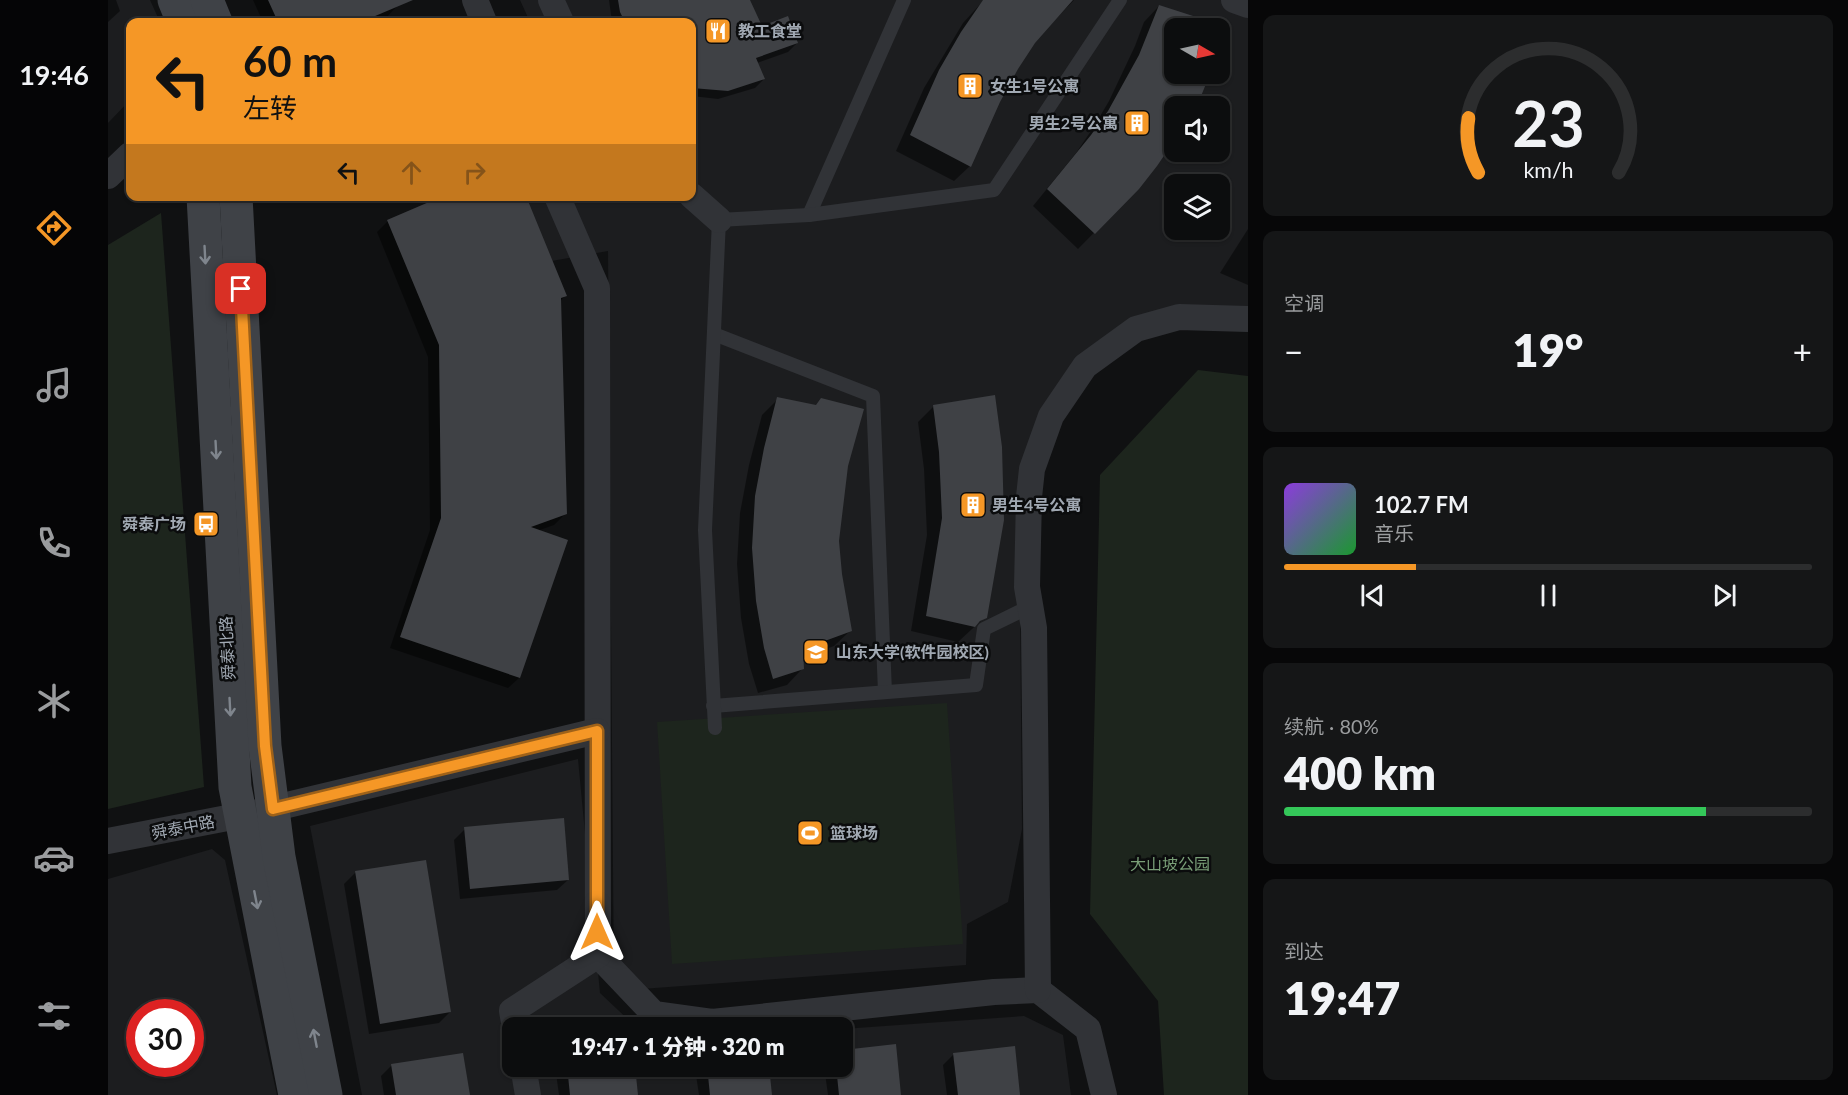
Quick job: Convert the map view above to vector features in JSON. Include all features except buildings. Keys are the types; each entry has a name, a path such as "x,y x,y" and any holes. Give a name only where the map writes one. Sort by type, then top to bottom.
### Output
{"main road":[{"path":"174,0 181,18"},
{"path":"207,0 214,18"},
{"name":"舜泰北路","path":"203,201 235,787 257,812 294,1095"},
{"path":"236,201 264,734 257,812 279,857 326,1095"}],"street":[{"path":"475,0 482,18"},
{"path":"551,0 559,18"},
{"path":"1234,0 1248,5"},
{"path":"696,200 719,220"},
{"path":"559,201 597,288 597,955 654,1014 712,1022 994,992 1038,990 1088,1029 1104,1095"},
{"path":"1038,990 1036,691 1034,628 1028,587 1029,497 1032,470 1051,416 1085,366 1136,329 1179,317 1248,319"},
{"name":"舜泰中路","path":"108,841 257,812 597,731"},
{"path":"513,1017 512,1011 597,955"},
{"path":"525,1077 528,1095"}],"lane":[{"path":"808,215 904,0"},
{"path":"715,728 705,530 719,220 808,215 994,190 1120,0"},
{"path":"714,334 873,396 885,692"},
{"path":"713,706 976,685 984,629 1031,606"}],"shaded area":[{"path":"108,0 150,0 158,18 126,18 126,104 108,123"},
{"name":"山东大学(软件园校区)","path":"520,0 1248,0 1248,307 1135,318 1019,475 1022,829 1008,902 967,924 966,965 614,991 608,251 546,262 525,201 696,201 696,18 528,18"},
{"path":"578,759 600,993 625,1017 502,1017 502,1077 853,1077 853,1028 1024,1016 1063,1035 1071,1095 362,1095 310,826"},
{"path":"212,849 225,860 277,1095 108,1095 108,879"}],"green space":[{"path":"161,213 204,787 108,809 108,245"},
{"name":"大山坡公园","path":"1198,370 1248,376 1248,1095 1164,1095 1158,1001 1090,914 1100,475"},
{"name":"篮球场","path":"947,703 963,944 672,964 657,722"}],"place":[{"name":"教工食堂","path":"718,31"},
{"name":"女生1号公寓","path":"970,86"},
{"name":"男生2号公寓","path":"1137,123"},
{"name":"男生4号公寓","path":"973,505"},
{"name":"舜泰广场","path":"206,524"},
{"name":"山东大学(软件园校区)","path":"816,652"},
{"name":"篮球场","path":"810,833"}],"route":[{"path":"241,289 265,746 273,809 597,731 597,932"}]}
